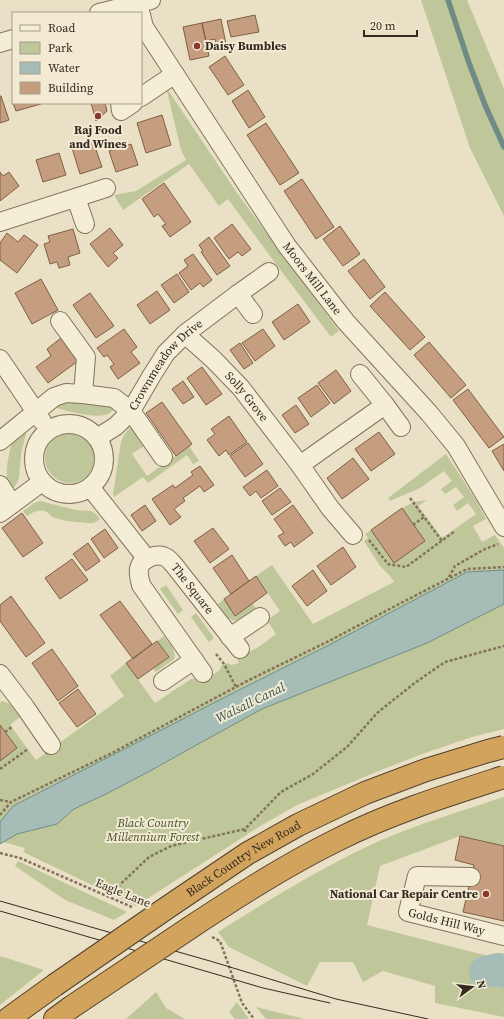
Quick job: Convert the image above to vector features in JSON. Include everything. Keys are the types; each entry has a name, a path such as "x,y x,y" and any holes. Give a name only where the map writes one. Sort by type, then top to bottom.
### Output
{"highway":[{"name":"Black Country New Road","path":"8,1019 55,985 248,853 298,825 365,793 426,770 504,747"},
{"path":"63,1014 236,898 293,863 372,824 504,777"}],"street":[{"path":"105,12 142,6"},
{"name":"Moors Mill Lane","path":"142,6 144,27 287,246 346,322 429,413 456,446 504,527"},
{"path":"0,43 12,39"},
{"path":"142,96 175,74"},
{"path":"120,104 121,111 132,104"},
{"path":"0,222 106,188"},
{"path":"76,198 85,224"},
{"name":"Crownmeadow Drive","path":"97,438 116,426 131,411 166,353 185,334 269,272"},
{"path":"238,294 253,314"},
{"path":"60,321 86,357 83,394"},
{"name":"Solly Grove","path":"185,334 214,360 241,388 300,465 330,508 360,537"},
{"path":"0,359 48,430"},
{"path":"360,374 402,427"},
{"path":"0,440 54,397 66,393 83,394 114,398 131,411 163,457"},
{"path":"300,465 385,405"},
{"path":"69,423 80,425 89,430 97,438 102,448 104,459 102,470 97,480 90,487 80,492 70,494 60,493 50,489 42,482 36,472 33,461 37,444 40,438 48,430 58,425 69,423"},
{"path":"0,485 6,508 42,482"},
{"path":"90,487 147,559 139,567 138,575 141,585 199,666 163,681"},
{"name":"The Square","path":"147,559 156,556 168,558 230,646"},
{"path":"230,646 260,617"},
{"path":"2,680 25,707 51,745"},
{"name":"Golds Hill Way","path":"471,877 417,876 408,912 504,936"}],"path":[{"path":"410,498 442,540"},
{"path":"413,525 424,517"},
{"path":"360,537 388,564 406,567 454,531"},
{"path":"449,578 455,566 504,541"},
{"path":"0,815 11,802 114,752 236,687 327,642 400,602 467,570 504,567"},
{"path":"212,657 230,646"},
{"path":"245,836 246,829 280,792 313,774 347,747 377,714 416,682 445,662 504,646"},
{"path":"216,654 224,664 236,687"},
{"path":"5,732 12,727"},
{"path":"0,769 28,749"},
{"path":"0,800 11,802"},
{"path":"107,896 149,857 171,846 246,829"},
{"name":"Eagle Lane","path":"0,852 20,858 137,909"},
{"path":"207,935 220,941 242,1003 254,1019"}],"green space":[{"path":"421,0 467,0 504,89 504,216 470,148"},
{"path":"166,87 237,193 339,331 331,337 228,199 219,206 189,164 123,210 114,195 136,191 186,160 181,150"},
{"path":"65,398 116,408 108,414 93,416 53,407"},
{"path":"130,427 134,427 144,446 132,454 147,476 189,446 199,461 193,464 187,455 148,483 143,477 114,497 113,494 121,442"},
{"path":"26,428 21,454 19,478 16,485 10,491 7,471 8,457 13,437"},
{"path":"70,433 79,435 90,444 95,458 93,467 84,478 70,483 61,481 50,472 45,458 47,449 56,438"},
{"path":"446,454 476,500 486,519 473,526 482,542 495,535 504,548 504,570 467,572 329,645 13,806 0,822 0,703 2,701 11,705 20,717 10,725 36,760 124,696 110,676 126,663 155,703 191,679 197,679 201,682 220,670 221,666 227,663 231,665 239,663 237,659 260,646 276,634 267,620 280,611 256,576 272,565 313,624 394,582 380,566 364,541 368,538 365,534 371,530 394,563 425,541 402,508 414,502 427,500 418,506 442,538 476,514 468,503 457,511 453,505 464,497 456,487 445,494 441,489 452,481 444,471 420,488 390,501 388,498"},
{"path":"40,501 76,510 91,511 100,519 94,523 66,521 52,517 46,512 40,510 27,516 23,511 34,503"},
{"path":"166,585 183,610 178,614 160,589"},
{"path":"224,599 235,615 252,603 256,608 240,619 234,621 228,618 218,604"},
{"name":"Black Country Millennium Forest","path":"504,604 504,729 472,737 425,753 297,805 262,825 136,906 23,852 25,848 3,842 17,834 57,824 74,809 150,771 262,709 427,643"},
{"path":"196,613 214,638 209,642 191,617"},
{"path":"164,636 170,644 175,656 174,659 156,672 153,668 169,657 157,641"},
{"path":"504,797 504,846 460,836 380,866 367,925 504,960 504,1017 435,1003 435,986 383,971 363,982 353,962 320,962 307,986 229,947 218,932 300,882 364,848 386,838 445,816"},
{"path":"18,861 127,912 114,920 65,900 15,866"},
{"path":"0,956 44,970 0,1005"},
{"path":"156,992 166,1008 185,1019 126,1019"},
{"path":"237,1002 249,1019 235,1019 229,1012"},
{"path":"256,1007 305,1019 266,1019"}],"water":[{"name":"Walsall Canal","path":"504,570 504,604 427,643 262,709 150,771 74,809 57,824 17,834 0,844 0,822 13,806 329,645 467,572"}],"building":[{"path":"255,15 259,32 231,37 227,21"},
{"path":"221,19 227,49 218,51 215,39 206,41 202,23"},
{"name":"Daisy Bumbles","path":"202,23 209,56 190,60 183,27"},
{"path":"225,56 244,85 228,95 209,67"},
{"path":"248,90 265,117 249,128 232,101"},
{"path":"0,96 9,120 0,123"},
{"path":"13,104 41,104 16,111"},
{"name":"Raj Food and Wines","path":"91,104 105,104 107,111 96,121"},
{"path":"162,115 171,145 146,153 137,123"},
{"path":"266,123 299,173 280,185 247,135"},
{"path":"93,141 102,167 80,174 72,148"},
{"path":"131,144 138,165 116,172 109,151"},
{"path":"59,153 66,175 43,182 36,160"},
{"path":"0,172 3,176 9,172 19,186 0,201"},
{"path":"302,179 334,227 316,239 284,191"},
{"path":"164,183 191,222 170,237 162,226 166,224 158,214 154,217 142,199"},
{"path":"232,224 251,249 242,256 238,252 229,259 214,238"},
{"path":"340,226 360,254 343,266 323,239"},
{"path":"110,228 123,245 113,253 118,258 108,267 90,244"},
{"path":"73,229 80,253 68,257 70,265 59,268 57,262 50,264 44,244 50,242 48,236"},
{"path":"7,233 18,242 24,235 38,245 17,273 0,260 0,243"},
{"path":"209,237 230,266 217,275 201,252 203,251 199,245"},
{"path":"193,254 212,280 203,287 200,283 191,290 179,273 188,266 184,260"},
{"path":"364,259 385,287 370,299 348,271"},
{"path":"177,274 189,292 174,303 161,285"},
{"path":"41,279 58,310 32,324 15,293"},
{"path":"157,291 170,310 150,324 137,305"},
{"path":"385,292 425,337 410,350 370,306"},
{"path":"90,293 114,326 96,338 73,305"},
{"path":"298,304 310,322 284,340 272,322"},
{"path":"124,329 137,347 131,352 140,363 118,379 110,367 114,364 107,355 104,357 97,348"},
{"path":"263,329 275,346 255,361 242,343"},
{"path":"61,338 78,361 48,383 36,367 51,356 47,349"},
{"path":"429,342 466,385 451,398 414,355"},
{"path":"240,343 253,363 244,369 230,350"},
{"path":"202,367 222,394 206,405 187,378"},
{"path":"336,370 351,391 334,404 318,383"},
{"path":"183,381 194,397 183,404 172,389"},
{"path":"317,385 330,403 311,417 298,398"},
{"path":"468,389 504,437 489,448 453,400"},
{"path":"162,402 192,444 176,456 146,413"},
{"path":"296,405 309,424 295,433 282,415"},
{"path":"229,416 247,442 229,455 226,450 219,456 207,440 215,434 211,429"},
{"path":"379,432 395,454 371,471 355,449"},
{"path":"248,443 263,464 245,477 230,456"},
{"path":"504,444 504,471 492,451"},
{"path":"353,458 369,479 342,499 327,478"},
{"path":"200,466 214,485 204,492 200,486 183,498 185,501 174,509 181,517 170,525 152,499 173,485 175,488 193,475 191,472"},
{"path":"267,470 278,486 261,498 256,491 250,496 243,487"},
{"path":"280,488 291,502 272,515 262,501"},
{"path":"145,505 156,521 142,531 131,515"},
{"path":"293,505 313,533 294,547 291,542 285,546 278,536 284,533 274,519"},
{"path":"402,508 425,541 394,563 371,530"},
{"path":"22,513 43,543 23,557 2,528"},
{"path":"213,528 229,549 210,563 194,541"},
{"path":"105,529 118,548 104,558 91,539"},
{"path":"88,543 100,561 86,571 73,554"},
{"path":"343,547 356,567 331,585 317,566"},
{"path":"232,555 249,581 231,594 213,568"},
{"path":"72,559 88,580 60,599 45,578"},
{"path":"313,570 327,591 307,606 292,586"},
{"path":"256,576 267,593 235,616 224,599"},
{"path":"11,596 45,643 26,657 0,621 0,605"},
{"path":"120,601 152,644 133,659 100,615"},
{"path":"157,641 169,657 138,679 126,663"},
{"path":"52,649 78,686 58,701 32,663"},
{"path":"78,689 96,714 77,727 59,703"},
{"path":"0,725 17,748 0,761"},
{"name":"National Car Repair Centre","path":"460,836 504,846 504,921 463,912 474,865 455,860"}],"waterway":[{"path":"448,0 469,63 485,105 504,147"},
{"path":"485,972 499,969 504,972"}],"tram line":[{"path":"0,901 336,999 428,1019"},
{"path":"0,911 263,988 330,1003"}],"place":[{"name":"Daisy Bumbles","path":"197,46"},
{"name":"Raj Food and Wines","path":"98,116"},
{"name":"National Car Repair Centre","path":"486,894"}]}
